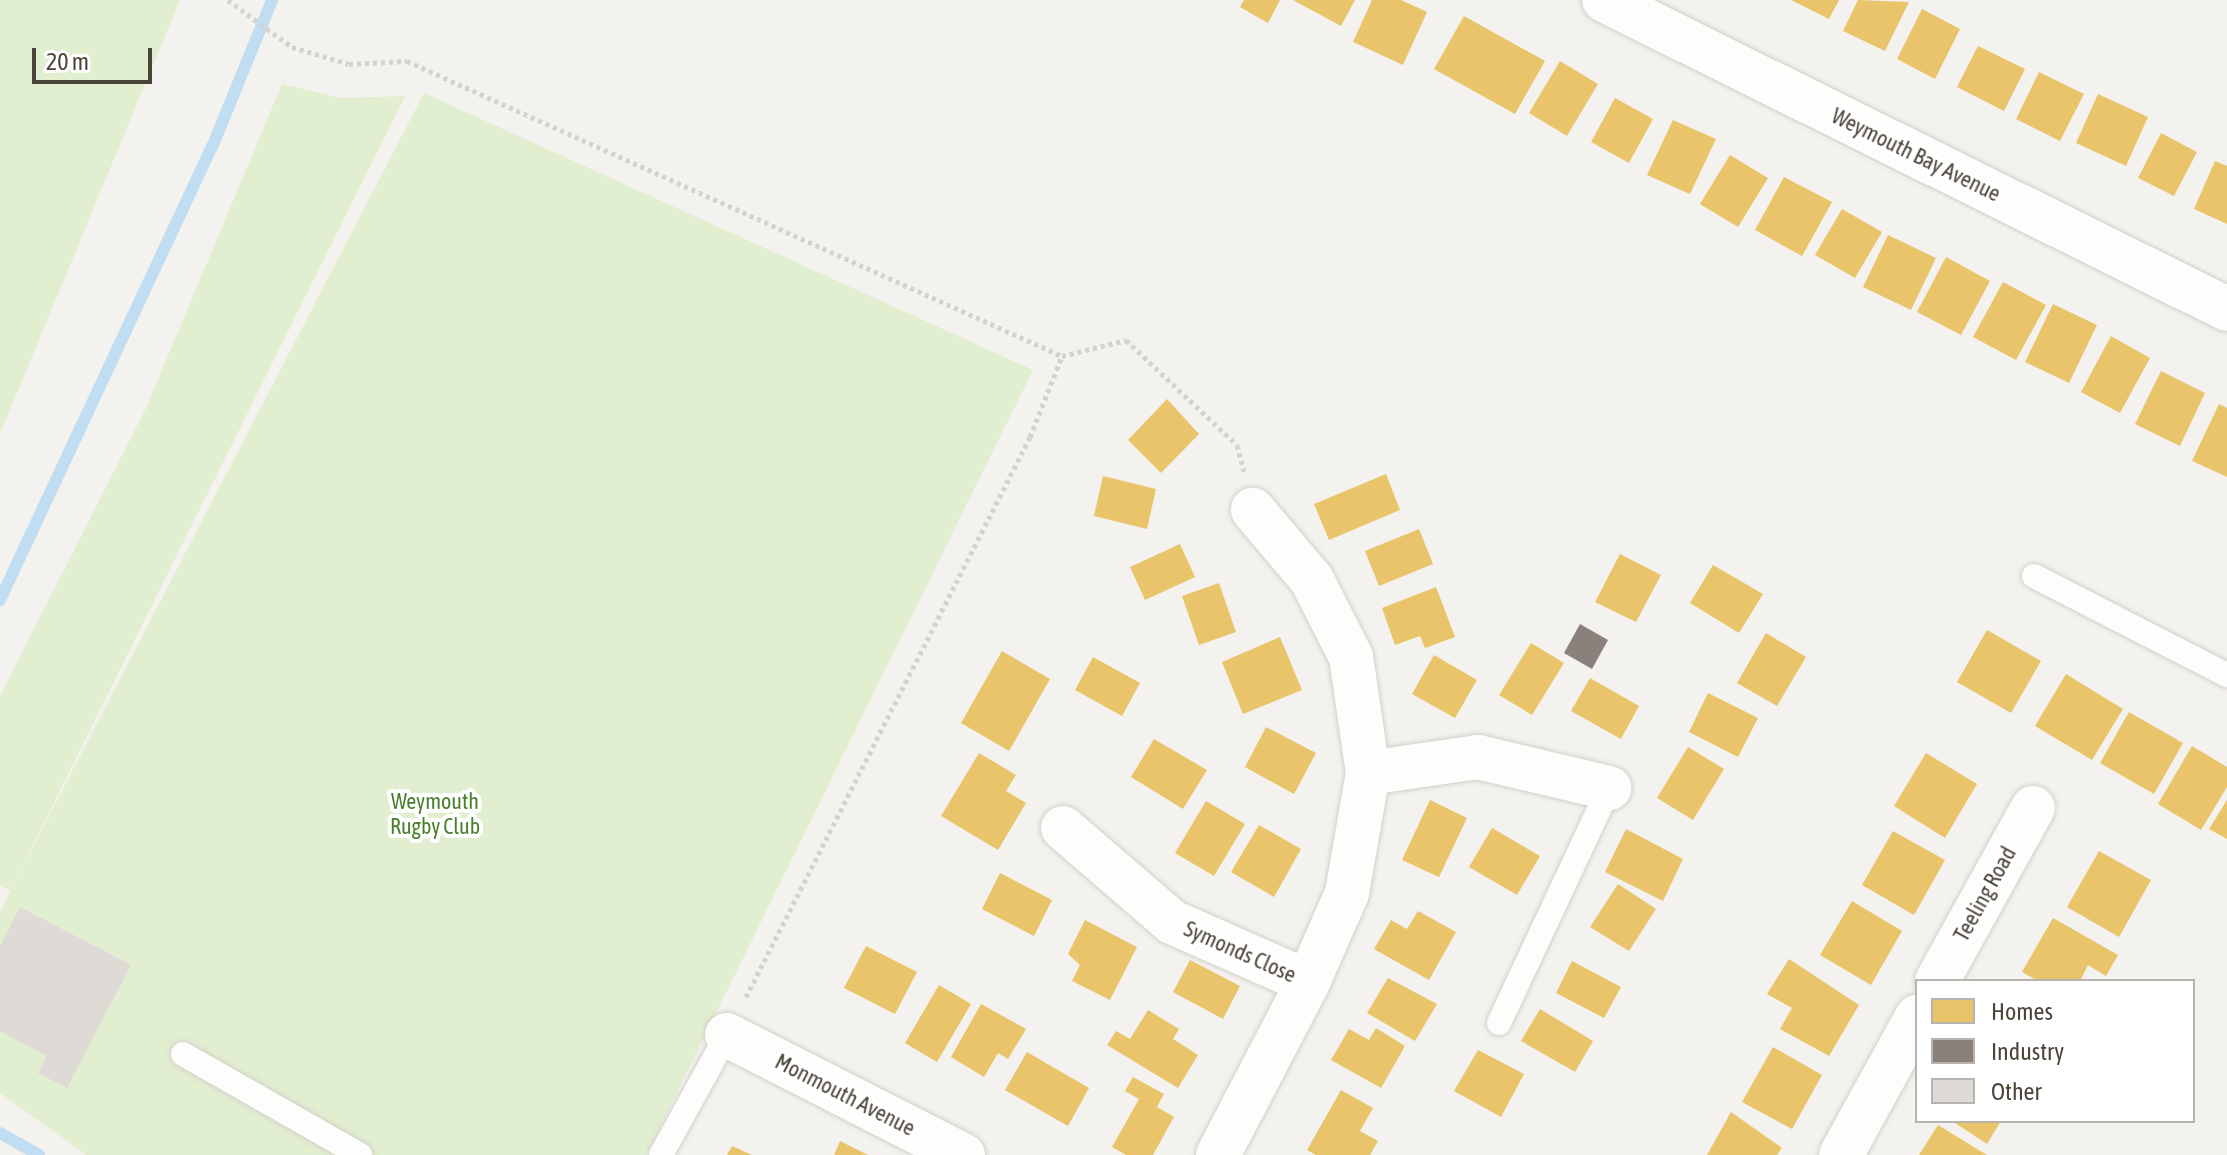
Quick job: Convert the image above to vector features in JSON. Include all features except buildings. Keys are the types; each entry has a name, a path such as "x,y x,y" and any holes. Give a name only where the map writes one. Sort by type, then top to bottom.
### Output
{"street":[{"name":"Weymouth Bay Avenue","path":"1604,0 2227,309"},
{"name":"Symonds Close","path":"1218,1155 1308,982 1347,893 1368,773 1351,657 1312,580 1253,510"},
{"path":"1368,773 1478,757 1609,788"},
{"name":"Teeling Road","path":"1938,979 2033,808"},
{"name":"Symonds Close","path":"1063,828 1172,922 1308,982"},
{"path":"1841,1155 1915,1021"},
{"name":"Monmouth Avenue","path":"727,1035 963,1155"}],"lane":[{"path":"2034,576 2227,675"},
{"path":"1499,1023 1609,788"},
{"path":"661,1155 727,1035"},
{"path":"183,1054 360,1155"}],"path":[{"path":"228,0 235,9 292,47 349,64 407,61 1062,356 1126,340 1237,445 1253,510"},
{"path":"727,1035 1030,437 1062,356"}],"green space":[{"path":"0,0 180,0 0,434"},
{"name":"Weymouth Rugby Club","path":"282,84 341,98 405,96 11,889 424,93 1033,370 646,1155 86,1155 0,1093 0,912 11,890 0,886 0,696 146,408"}],"waterway":[{"path":"0,600 215,140 272,0"},
{"path":"0,1133 39,1155"}]}
